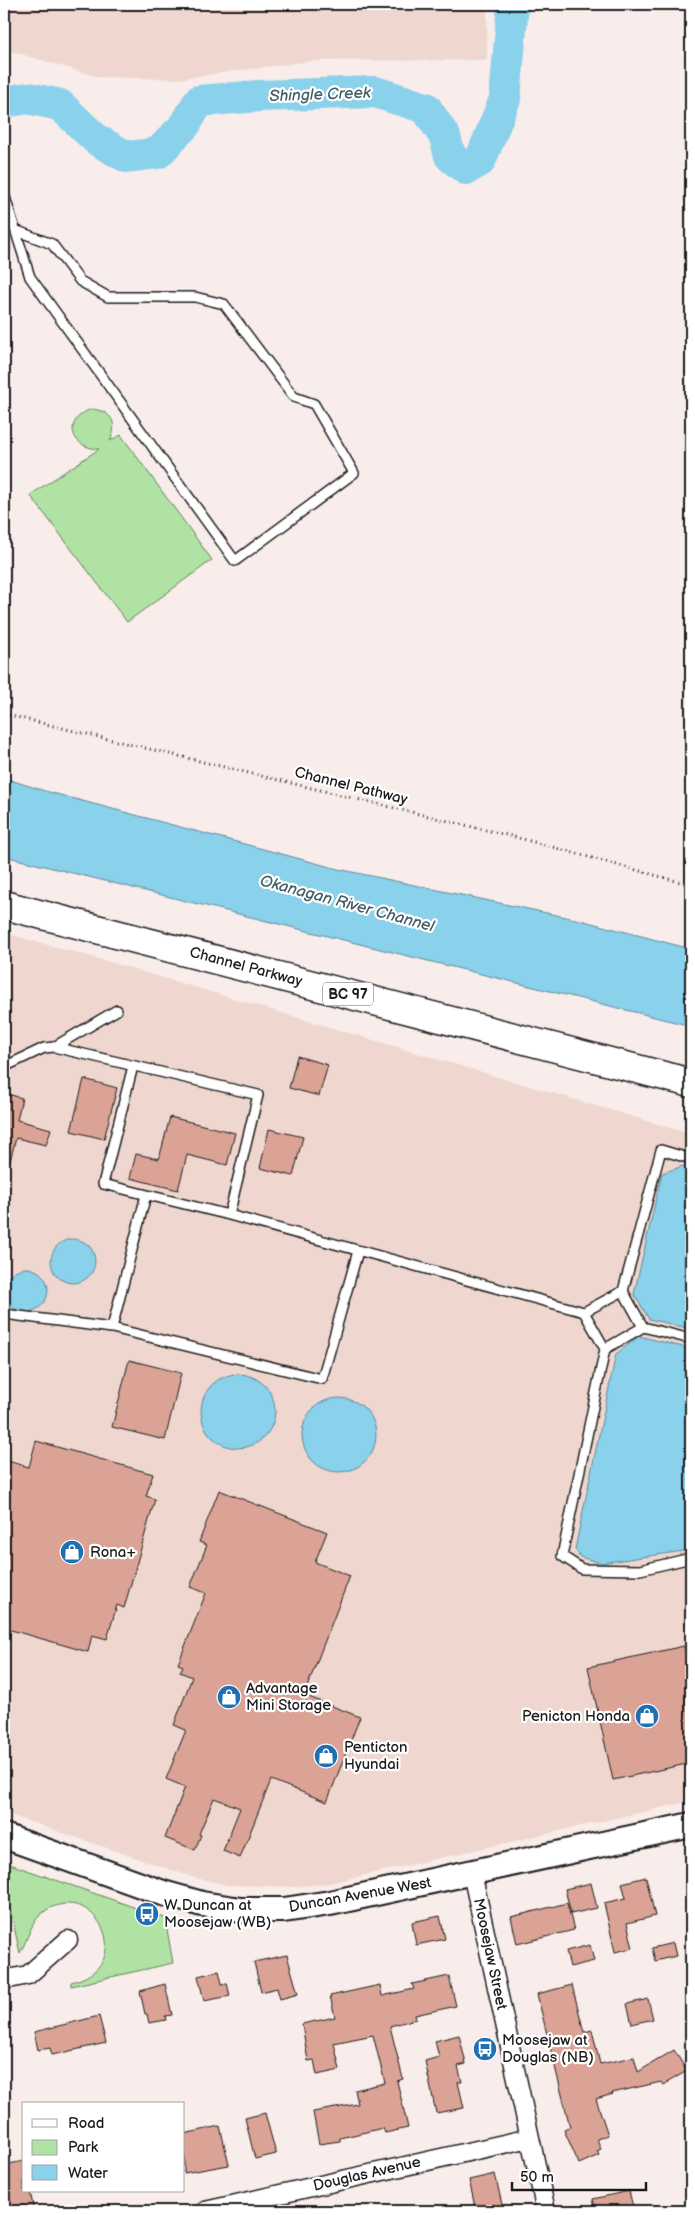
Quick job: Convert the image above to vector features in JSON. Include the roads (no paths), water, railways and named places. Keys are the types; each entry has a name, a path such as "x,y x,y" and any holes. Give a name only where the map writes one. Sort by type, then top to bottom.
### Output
{"highway":[{"name":"Channel Parkway","path":"4,905 691,1083"}],"street":[{"name":"Duncan Avenue West","path":"4,1836 163,1893 202,1904 240,1910 284,1910 330,1903 691,1825"},
{"name":"Moosejaw Street","path":"472,1873 546,2211"},
{"path":"4,1980 28,1975 68,1940"},
{"name":"Douglas Avenue","path":"205,2211 530,2138"}],"lane":[{"path":"4,194 15,230 30,277 235,561 354,473 314,404 294,397 224,304 195,297 108,297 80,281 52,244 15,230"},
{"path":"54,1047 117,1010"},
{"path":"4,1067 44,1048 54,1047 258,1095 229,1215"},
{"path":"133,1066 103,1184 229,1215 584,1312 623,1291"},
{"path":"643,1327 623,1291 662,1150 691,1159"},
{"path":"112,1328 146,1194"},
{"path":"4,1314 112,1328 322,1379 358,1251"},
{"path":"584,1312 604,1349 562,1556 582,1569 640,1570 691,1558"},
{"path":"604,1349 643,1327 691,1339"}],"water":[{"name":"Okanagan River Channel","path":"4,778 45,791 338,869 580,920 691,949 691,1026 4,856"},
{"path":"683,1166 691,1169 691,1329 649,1319 634,1294 662,1173"},
{"path":"69,1239 77,1239 89,1245 95,1261 89,1277 77,1283 69,1283 57,1277 51,1265 51,1257 57,1245"},
{"path":"22,1268 30,1268 42,1274 48,1290 42,1306 30,1312 22,1312 10,1306 4,1294 4,1286 10,1274"},
{"path":"639,1336 691,1349 691,1550 601,1563 580,1557 575,1549 616,1354"},
{"path":"238,1374 259,1380 269,1390 275,1411 269,1432 259,1442 238,1448 217,1442 207,1432 201,1411 207,1390 217,1380"},
{"path":"339,1398 360,1404 370,1414 376,1435 370,1456 360,1466 339,1472 318,1466 308,1456 302,1435 308,1414 318,1404"}],"waterway":[{"name":"Shingle Creek","path":"4,102 28,98 60,105 97,140 127,157 158,153 185,125 199,101 259,96 375,92 426,108 445,137 450,156 466,169 480,161 505,99 513,4"}],"place":[{"name":"Rona+","path":"72,1552"},
{"name":"Advantage Mini Storage","path":"229,1697"},
{"name":"Penicton Honda","path":"647,1716"},
{"name":"Penticton Hyundai","path":"326,1756"},
{"name":"W Duncan at Moosejaw (WB)","path":"147,1914"},
{"name":"Moosejaw at Douglas (NB)","path":"485,2049"}]}
